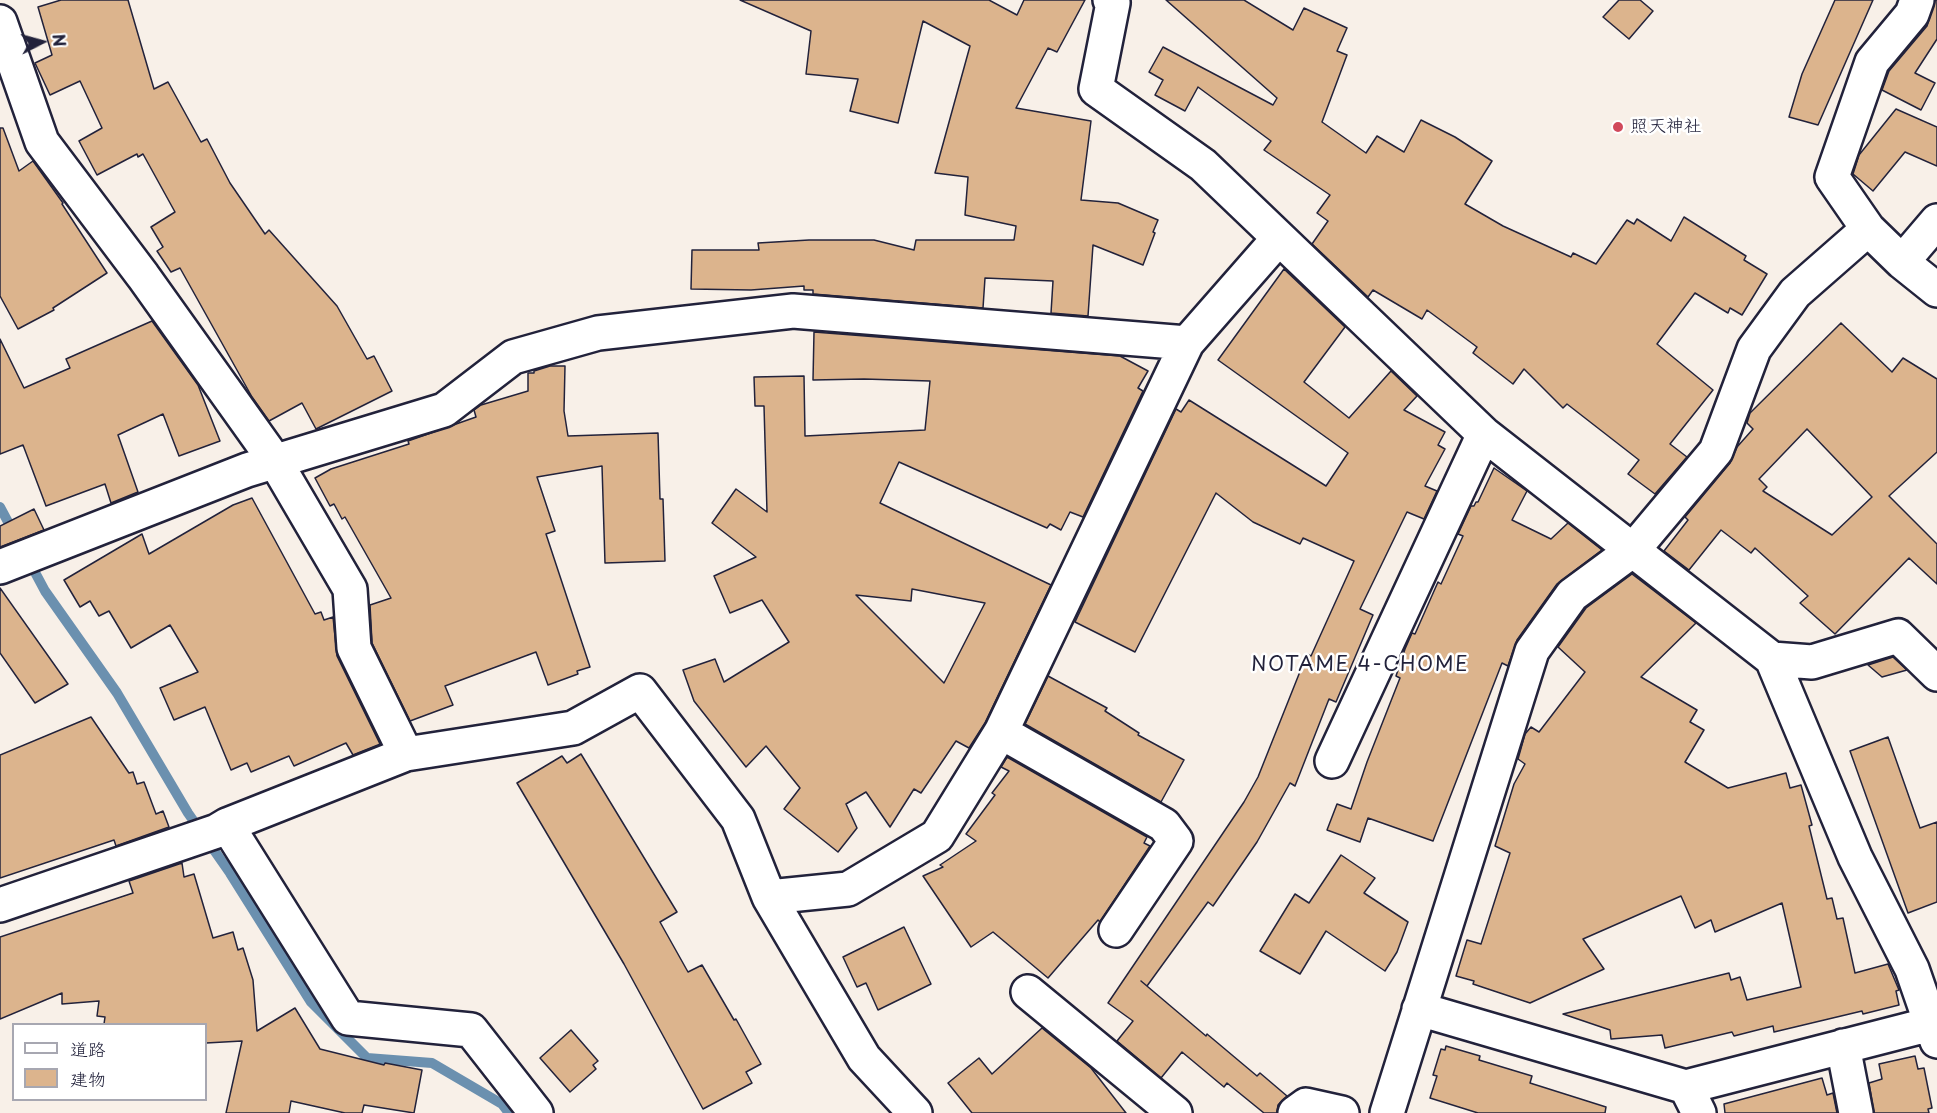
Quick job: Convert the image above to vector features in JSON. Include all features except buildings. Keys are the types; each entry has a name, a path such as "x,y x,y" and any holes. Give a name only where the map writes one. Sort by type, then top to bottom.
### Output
{"street":[{"path":"1110,0 1113,3 1096,89 1203,165 1484,434 1772,658 1855,857 1912,969 1934,1033 1843,1046 1693,1100 1419,1009"},
{"path":"1917,0 1912,14 1872,62 1832,177 1868,230 1902,262 1937,290"},
{"path":"0,22 42,142 143,276 275,461 350,589 354,648 405,754"},
{"path":"1902,262 1937,221"},
{"path":"1387,1113 1532,651 1572,595 1633,550 1716,451 1754,349 1796,293 1868,230"},
{"path":"769,897 848,889 937,836 1001,732 1187,343 1279,238"},
{"path":"18,560 247,470 444,410 513,357 598,333 793,311 1187,343"},
{"path":"1332,761 1484,434"},
{"path":"1772,658 1812,662 1898,636 1937,674"},
{"path":"0,905 222,828 405,754 573,728 640,691 738,819 769,897 864,1058 915,1113"},
{"path":"1001,732 1164,825 1176,841 1116,930"},
{"path":"222,828 348,1018 471,1030 536,1113"},
{"path":"1028,992 1175,1113"},
{"path":"1843,1046 1856,1113"},
{"path":"1295,1113 1306,1105 1342,1113"}],"waterway":[{"path":"0,507 45,591 117,693 188,813 230,873 311,1002 367,1058 432,1063 502,1104 509,1113"}],"place":[{"name":"照天神社","path":"1618,127"}],"district":[{"name":"NOTAME 4-CHOME","path":"1360,665"}]}
